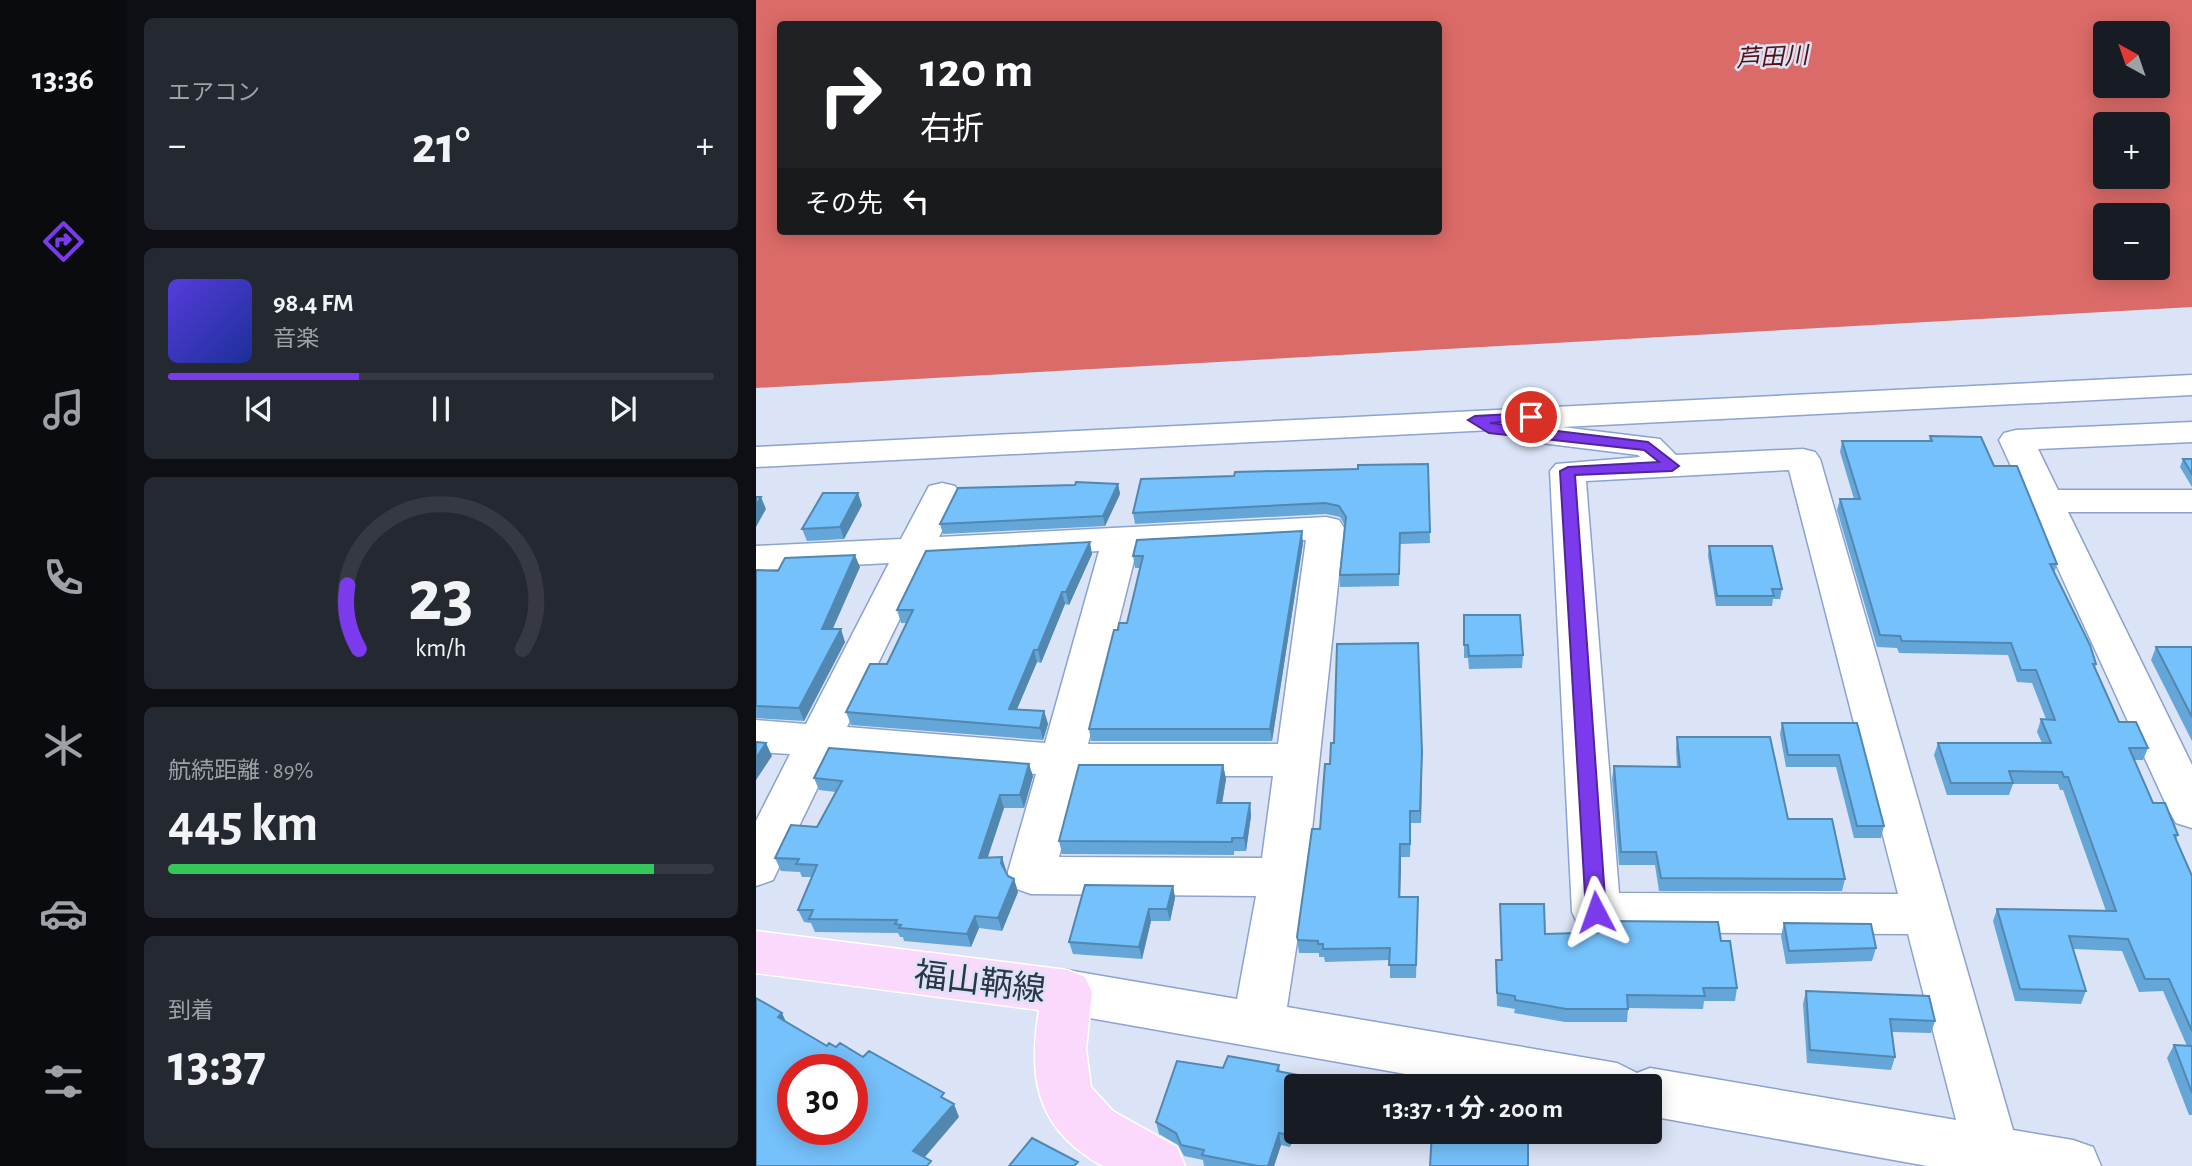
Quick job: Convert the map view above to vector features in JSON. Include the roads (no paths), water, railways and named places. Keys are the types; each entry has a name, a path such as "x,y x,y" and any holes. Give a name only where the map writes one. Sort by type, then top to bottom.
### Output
{"main road":[{"name":"福山鞆線","path":"756,952 1067,992 1060,1067 1069,1103 1098,1133 1157,1166"}],"street":[{"path":"756,457 2192,384"},
{"path":"1778,405 1820,414 2011,430 2192,432"},
{"path":"2011,430 2192,406"},
{"path":"1475,420 1489,429 1648,446 1672,466"},
{"path":"2011,430 2192,811"},
{"path":"1927,914 1596,912 1568,471 1803,459 1992,1152"},
{"path":"756,867 942,494"},
{"path":"2045,501 2192,501"},
{"path":"756,558 1326,528 1283,877 1258,1024"},
{"path":"1121,540 1031,875 1283,877"},
{"path":"756,736 1061,760 1297,760"},
{"path":"1067,992 1543,1074"},
{"path":"1662,1095 2073,1166"}],"water":[{"name":"芦田川","path":"756,0 2192,0 2192,307 756,388"}]}
